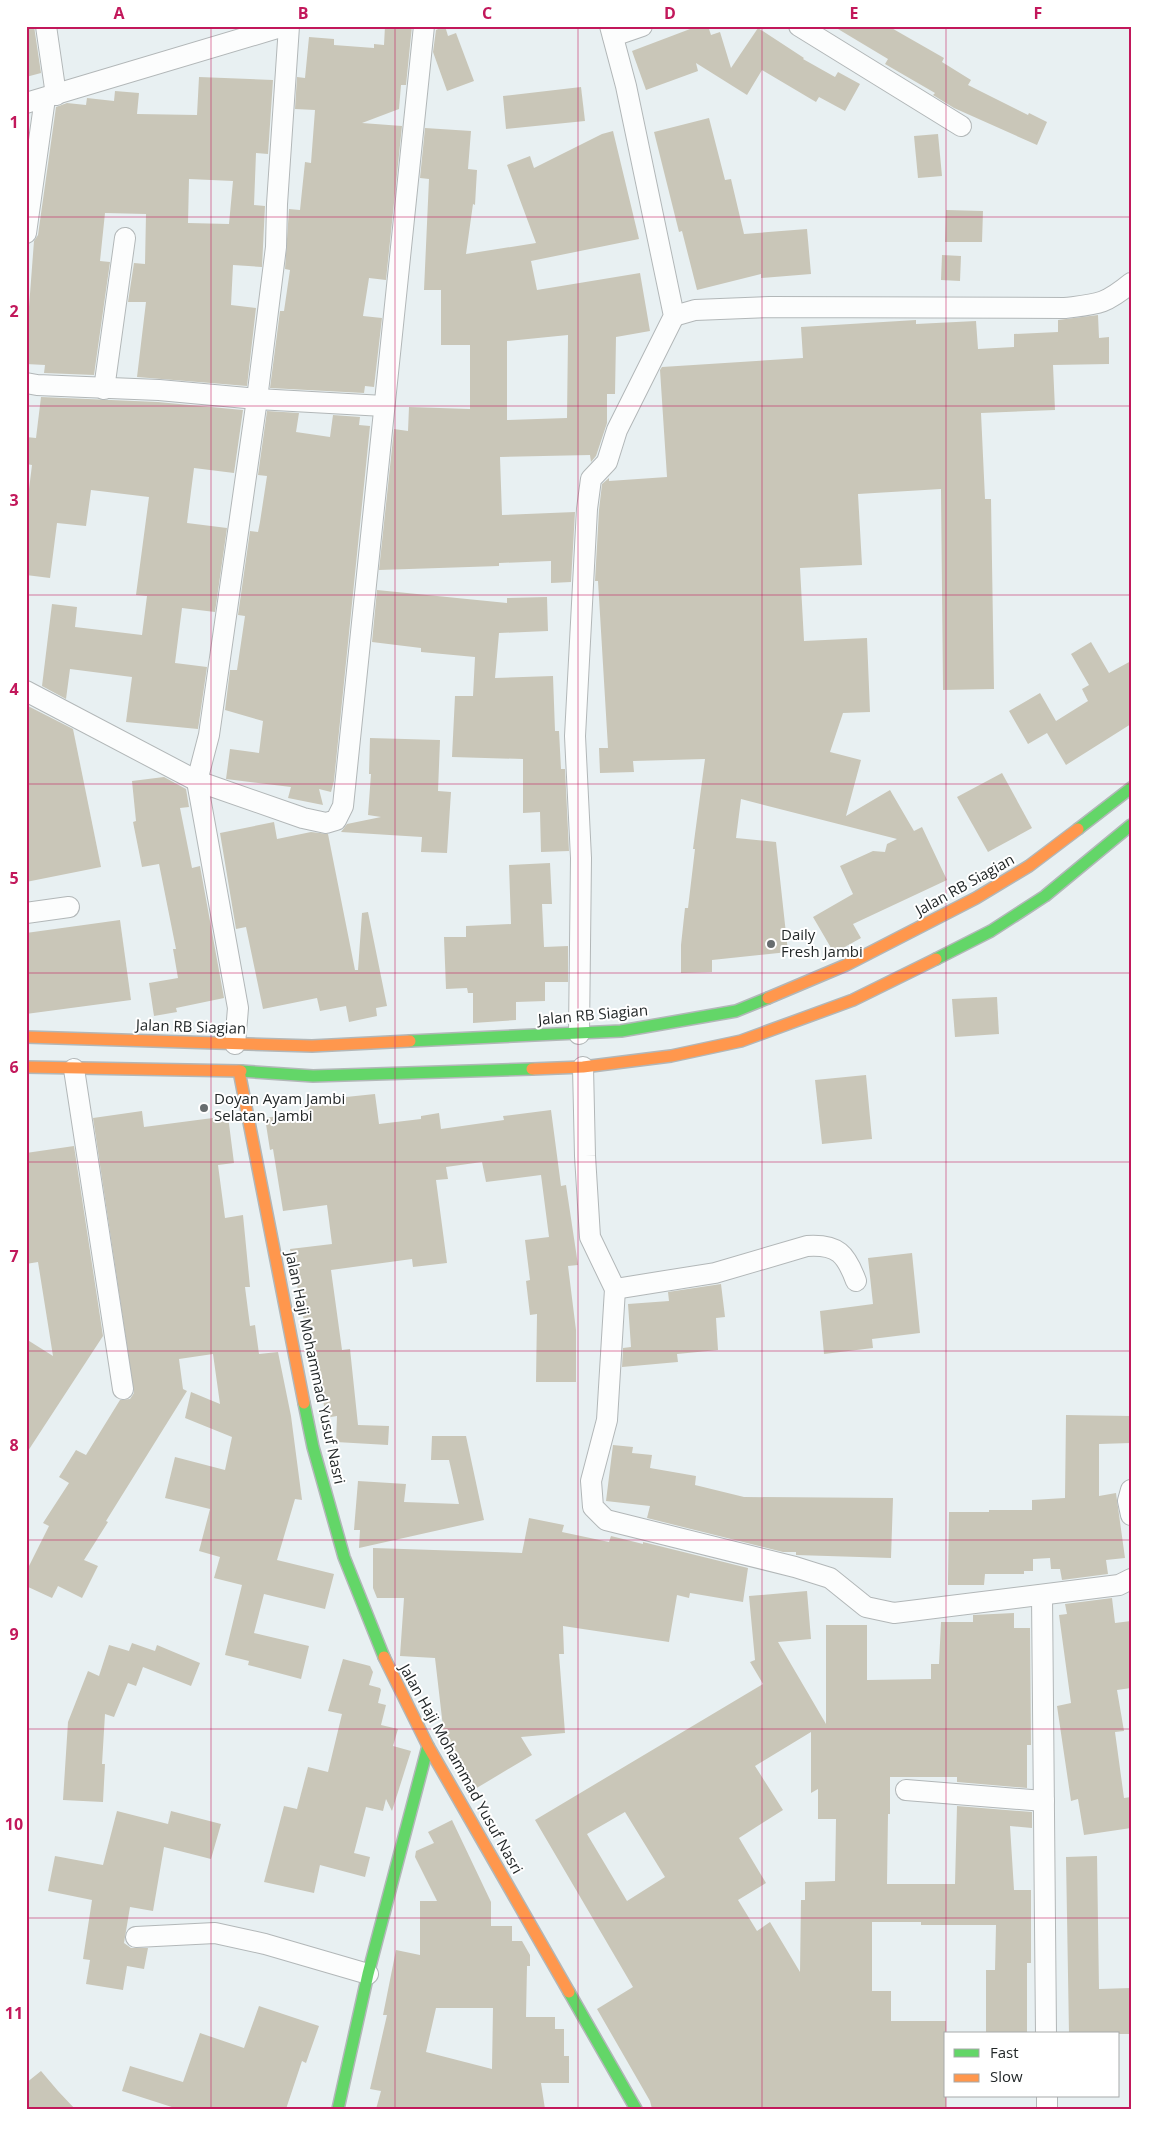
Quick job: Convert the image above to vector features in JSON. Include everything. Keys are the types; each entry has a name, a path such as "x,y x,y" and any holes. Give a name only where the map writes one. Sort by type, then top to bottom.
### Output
{"main road":[{"name":"Jalan RB Siagian","path":"26,1037 312,1046 621,1031 736,1011 846,965 976,898 1029,866 1131,788"},
{"path":"26,1068 239,1071 313,1076 583,1067 671,1056 741,1041 853,1000 991,931 1044,896 1131,825"},
{"name":"Jalan Haji Mohammad Yusuf Nasri","path":"239,1071 316,1456 344,1557 390,1673 428,1746 636,2109"},
{"path":"338,2109 368,1974 428,1746"}],"street":[{"path":"26,233 42,98 46,26"},
{"path":"42,98 284,26"},
{"path":"235,1044 238,1008 197,781 209,735 257,399 276,247 277,204 289,26"},
{"path":"26,691 197,781 303,818 326,823 336,820 344,796 424,26"},
{"path":"579,1034 581,858 575,736 586,509 591,479 607,462 617,430 674,316 626,86 612,31 642,26"},
{"path":"799,26 961,126"},
{"path":"104,389 125,238"},
{"path":"674,316 695,310 770,307 1065,308 1096,304 1111,299 1131,283"},
{"path":"26,383 36,386 159,390 257,399 384,406"},
{"path":"26,913 69,907"},
{"path":"583,1067 585,1156 590,1237 616,1289 607,1420 591,1480 593,1507 606,1520 794,1567 830,1578 866,1607 894,1613 1119,1585 1131,1579"},
{"path":"74,1069 123,1389"},
{"path":"616,1289 715,1273 807,1246 819,1245 834,1248 848,1259 856,1281"},
{"path":"1131,1490 1128,1501 1131,1515"},
{"path":"1042,1595 1046,2032"},
{"path":"906,1790 1044,1801"},
{"path":"136,1937 215,1934 264,1944 368,1974"}],"building":[{"path":"26,26 34,26 41,73 26,77"},
{"path":"385,26 412,26 406,85 401,85 399,109 362,123 402,126 386,280 369,278 363,316 382,318 374,387 365,386 364,393 270,388 280,311 284,311 290,270 285,269 289,209 300,210 305,162 311,163 315,110 295,109 297,77 305,78 309,37 334,39 334,45 374,48 374,44 384,45"},
{"path":"445,26 448,36 456,33 474,81 447,91 433,52 436,30"},
{"path":"698,26 708,26 711,35 720,32 731,68 758,28 803,59 835,77 838,72 860,84 845,111 819,97 816,102 762,70 747,95 696,63 698,71 646,90 632,51"},
{"path":"833,26 888,26 944,58 942,62 971,80 968,85 1028,115 1029,113 1047,122 1037,145 954,108 933,95 935,93 885,64 888,59"},
{"path":"199,77 273,80 268,154 256,153 254,205 265,206 262,267 233,265 231,305 256,308 247,386 137,377 146,302 128,302 134,263 145,264 146,214 105,213 100,261 110,262 94,375 44,373 45,365 26,364 26,307 29,307 34,241 38,235 56,107 67,103 86,105 87,98 114,101 115,91 139,93 137,114 197,115","holes":["189,179 233,181 229,224 188,223"]},
{"path":"581,87 585,121 506,129 503,96"},
{"path":"709,118 725,180 731,179 744,234 807,229 811,274 761,278 761,274 697,290 682,231 679,232 654,132"},
{"path":"425,128 471,131 468,169 477,170 475,205 473,204 466,254 536,243 507,165 530,156 534,168 602,134 613,131 639,239 531,261 537,290 640,273 650,331 616,337 615,394 607,394 607,423 596,456 591,462 590,455 500,457 502,515 575,512 571,582 551,583 551,561 499,563 499,566 379,570 394,429 408,431 409,407 470,409 470,345 441,345 441,290 424,290 429,179 420,178","holes":["568,335 567,418 507,420 507,341"]},
{"path":"938,134 942,176 918,178 914,136"},
{"path":"946,210 983,211 982,242 945,242"},
{"path":"942,255 961,256 960,281 941,280"},
{"path":"1098,315 1099,338 1109,337 1109,364 1053,365 1055,410 981,413 985,499 991,499 994,689 943,690 941,489 858,494 862,565 800,568 804,641 867,638 870,712 843,713 830,752 861,760 846,816 890,790 914,831 922,827 947,880 853,924 861,938 834,953 813,917 853,894 840,866 873,851 885,852 887,844 897,839 741,799 736,838 776,842 788,952 712,960 712,972 681,973 681,945 685,908 688,908 695,849 693,849 705,759 633,761 634,772 600,773 599,748 608,748 598,581 595,581 602,484 609,478 609,481 667,477 660,370 662,367 803,358 801,327 916,320 916,324 976,321 978,349 1014,347 1014,334 1058,332 1058,320"},
{"path":"41,397 158,402 243,410 234,473 194,468 187,523 227,528 215,612 182,608 175,663 207,667 198,729 126,722 132,677 70,669 66,699 42,686 52,604 77,607 75,627 142,635 147,596 136,595 149,497 91,490 86,526 57,523 50,578 26,575 26,513 32,465 26,464 26,437 36,438"},
{"path":"267,411 299,413 296,432 330,437 333,415 360,417 359,425 370,426 334,781 331,792 319,789 323,805 288,798 291,787 226,779 230,749 259,753 263,721 225,710 230,670 237,670 245,616 238,615 250,531 258,532 267,476 258,475"},
{"path":"377,590 507,603 507,598 547,597 548,631 499,633 495,678 553,676 555,731 559,731 561,769 565,769 569,851 541,852 540,812 523,813 523,759 452,757 455,696 473,696 475,657 421,652 421,648 372,642"},
{"path":"1091,642 1109,673 1131,661 1131,724 1066,765 1047,733 1028,744 1009,711 1040,693 1056,721 1088,701 1082,689 1089,685 1071,654"},
{"path":"26,705 73,729 101,867 26,882"},
{"path":"370,738 440,740 438,791 451,792 447,853 421,852 422,837 341,832 347,824 381,817 368,815 371,774 369,774"},
{"path":"1002,773 1032,828 988,852 957,797"},
{"path":"164,777 186,789 189,807 180,808 192,868 200,866 224,998 176,1008 177,1012 154,1016 149,983 178,978 173,949 176,949 159,864 142,867 133,822 136,821 132,781"},
{"path":"274,822 277,839 311,832 328,834 355,970 358,970 362,913 368,912 387,1006 376,1008 377,1016 349,1022 346,1006 320,1011 317,998 263,1009 246,927 236,929 220,833"},
{"path":"550,863 552,904 542,904 544,947 568,946 568,982 545,982 545,1001 516,1002 516,1020 473,1023 473,993 468,993 467,988 446,989 444,937 466,937 466,926 511,924 509,865"},
{"path":"120,920 131,1000 26,1014 26,933"},
{"path":"997,997 999,1034 955,1037 952,999"},
{"path":"866,1075 872,1139 822,1144 815,1080"},
{"path":"375,1094 379,1124 421,1119 421,1116 439,1113 441,1129 504,1120 503,1116 551,1110 561,1186 566,1185 578,1265 568,1266 576,1330 576,1382 536,1382 537,1314 530,1315 526,1281 530,1280 525,1240 549,1237 541,1175 486,1182 482,1162 446,1167 448,1179 436,1180 447,1263 413,1267 412,1259 331,1270 342,1350 350,1349 358,1425 389,1426 388,1445 336,1442 337,1416 325,1418 321,1373 314,1373 290,1249 332,1244 327,1205 283,1211 273,1149 270,1150 265,1118 308,1112 307,1101"},
{"path":"142,1111 144,1127 228,1116 234,1163 218,1165 225,1218 243,1215 250,1287 245,1287 250,1326 255,1325 259,1354 278,1352 291,1416 302,1500 295,1499 277,1560 334,1574 325,1609 264,1594 254,1633 309,1646 301,1679 248,1665 249,1661 225,1655 242,1585 214,1578 220,1557 199,1551 210,1509 165,1498 175,1457 225,1470 232,1437 185,1418 191,1392 220,1404 213,1354 179,1359 183,1389 187,1391 106,1521 108,1522 84,1560 98,1566 82,1598 58,1586 52,1598 26,1586 26,1572 49,1526 43,1523 69,1483 59,1477 76,1450 86,1455 120,1400 130,1399 134,1393 93,1118"},
{"path":"74,1146 103,1336 26,1454 26,1339 53,1356 38,1262 26,1264 26,1153"},
{"path":"912,1253 920,1333 872,1339 873,1348 824,1354 820,1311 873,1304 868,1258"},
{"path":"721,1284 725,1317 716,1318 718,1350 677,1354 678,1362 622,1367 623,1348 631,1347 628,1304 669,1301 668,1292"},
{"path":"1066,1415 1131,1416 1131,1443 1099,1444 1099,1496 1116,1493 1125,1558 1106,1560 1108,1574 1062,1580 1060,1569 1051,1569 1050,1558 1033,1559 1033,1571 1024,1571 1024,1574 985,1574 984,1585 948,1585 949,1512 1032,1510 1032,1500 1065,1498"},
{"path":"432,1436 466,1436 484,1520 359,1548 360,1530 354,1530 358,1481 406,1484 404,1502 459,1504 449,1460 431,1460"},
{"path":"613,1445 633,1447 632,1453 652,1455 650,1468 696,1476 695,1485 744,1497 893,1498 891,1558 796,1555 796,1552 783,1552 647,1518 650,1506 606,1501"},
{"path":"529,1518 564,1525 562,1532 609,1542 611,1536 643,1544 643,1542 748,1568 743,1602 690,1593 689,1598 677,1595 669,1642 563,1626 564,1654 559,1654 565,1733 521,1737 532,1755 475,1789 460,1764 456,1764 453,1751 449,1751 445,1744 435,1658 400,1656 404,1598 377,1598 373,1588 373,1548 522,1553"},
{"path":"807,1591 811,1639 778,1642 826,1724 826,1625 867,1625 867,1680 931,1679 931,1664 939,1664 941,1622 973,1622 973,1615 1014,1613 1014,1628 1030,1628 1031,1745 1027,1745 1027,1788 957,1782 957,1777 890,1777 887,1884 955,1884 957,1806 1032,1812 1032,1828 1010,1826 1014,1890 1031,1890 1031,1963 1027,1963 1027,2032 986,2032 986,1970 995,1970 996,1925 921,1925 921,1922 872,1922 872,1991 891,1991 891,2021 946,2021 946,2032 944,2032 944,2098 946,2098 946,2109 652,2109 650,2101 597,2009 633,1987 535,1820 763,1684 750,1662 755,1660 749,1596","holes":["811,1732 811,1793 818,1789 818,1819 836,1819 835,1881 805,1882 805,1900 801,1900 800,1972 770,1922 757,1931 738,1900 766,1883 739,1838 783,1810 755,1766","625,1812 665,1877 627,1901 587,1834"]},
{"path":"1112,1598 1115,1623 1131,1621 1131,1688 1117,1690 1124,1731 1115,1732 1124,1798 1131,1797 1131,1828 1084,1835 1078,1799 1071,1801 1057,1706 1071,1703 1059,1615 1067,1614 1065,1604"},
{"path":"132,1643 155,1651 157,1645 200,1663 191,1686 143,1667 136,1686 128,1683 114,1717 105,1714 102,1764 105,1764 103,1802 63,1800 68,1722 88,1671 99,1676 109,1645 129,1651"},
{"path":"343,1659 370,1666 373,1672 369,1685 380,1688 378,1703 386,1705 381,1725 398,1729 393,1746 411,1751 392,1811 386,1799 383,1811 366,1807 354,1853 370,1857 365,1877 320,1865 314,1893 264,1882 284,1806 297,1809 308,1767 328,1772 342,1714 328,1711"},
{"path":"117,1811 168,1824 171,1811 221,1824 211,1859 164,1847 153,1911 130,1907 124,1943 131,1948 148,1948 144,1969 127,1966 123,1990 86,1984 90,1960 83,1959 92,1900 48,1891 55,1856 103,1865"},
{"path":"452,1820 491,1902 491,1926 512,1926 512,1941 522,1941 530,1955 530,1966 527,1966 526,2017 555,2017 555,2029 564,2029 564,2056 569,2056 569,2083 541,2083 545,2109 376,2109 381,2091 370,2089 387,2015 383,2015 396,1950 420,1955 420,1901 437,1901 415,1857 416,1851 434,1843 428,1832","holes":["436,2008 493,2008 492,2069 426,2052"]},
{"path":"1097,1856 1099,1989 1131,1988 1131,2034 1120,2034 1120,2032 1069,2032 1066,1857"},
{"path":"259,2006 319,2026 306,2063 302,2061 286,2109 178,2109 122,2091 130,2066 183,2082 200,2033 244,2048"},
{"path":"41,2071 75,2109 26,2109 26,2083"}],"traffic: fast":[{"path":"1078,829 1131,788"},
{"path":"936,959 991,931 1045,896 1131,825"},
{"path":"410,1041 621,1031 736,1011 768,998"},
{"path":"241,1071 313,1076 532,1069"},
{"path":"304,1403 313,1447 344,1557 384,1657"},
{"path":"338,2109 368,1974 428,1746"},
{"path":"569,1992 636,2109"}],"traffic: slow":[{"path":"768,998 846,965 976,898 1029,866 1078,829"},
{"path":"532,1069 583,1067 671,1056 741,1041 853,1000 936,959"},
{"path":"26,1037 312,1046 410,1041"},
{"path":"26,1067 241,1071"},
{"path":"239,1071 304,1403"},
{"path":"384,1657 428,1746 569,1992"}],"place":[{"name":"Daily Fresh Jambi","path":"771,944"},
{"name":"Doyan Ayam Jambi Selatan, Jambi","path":"204,1108"}]}
